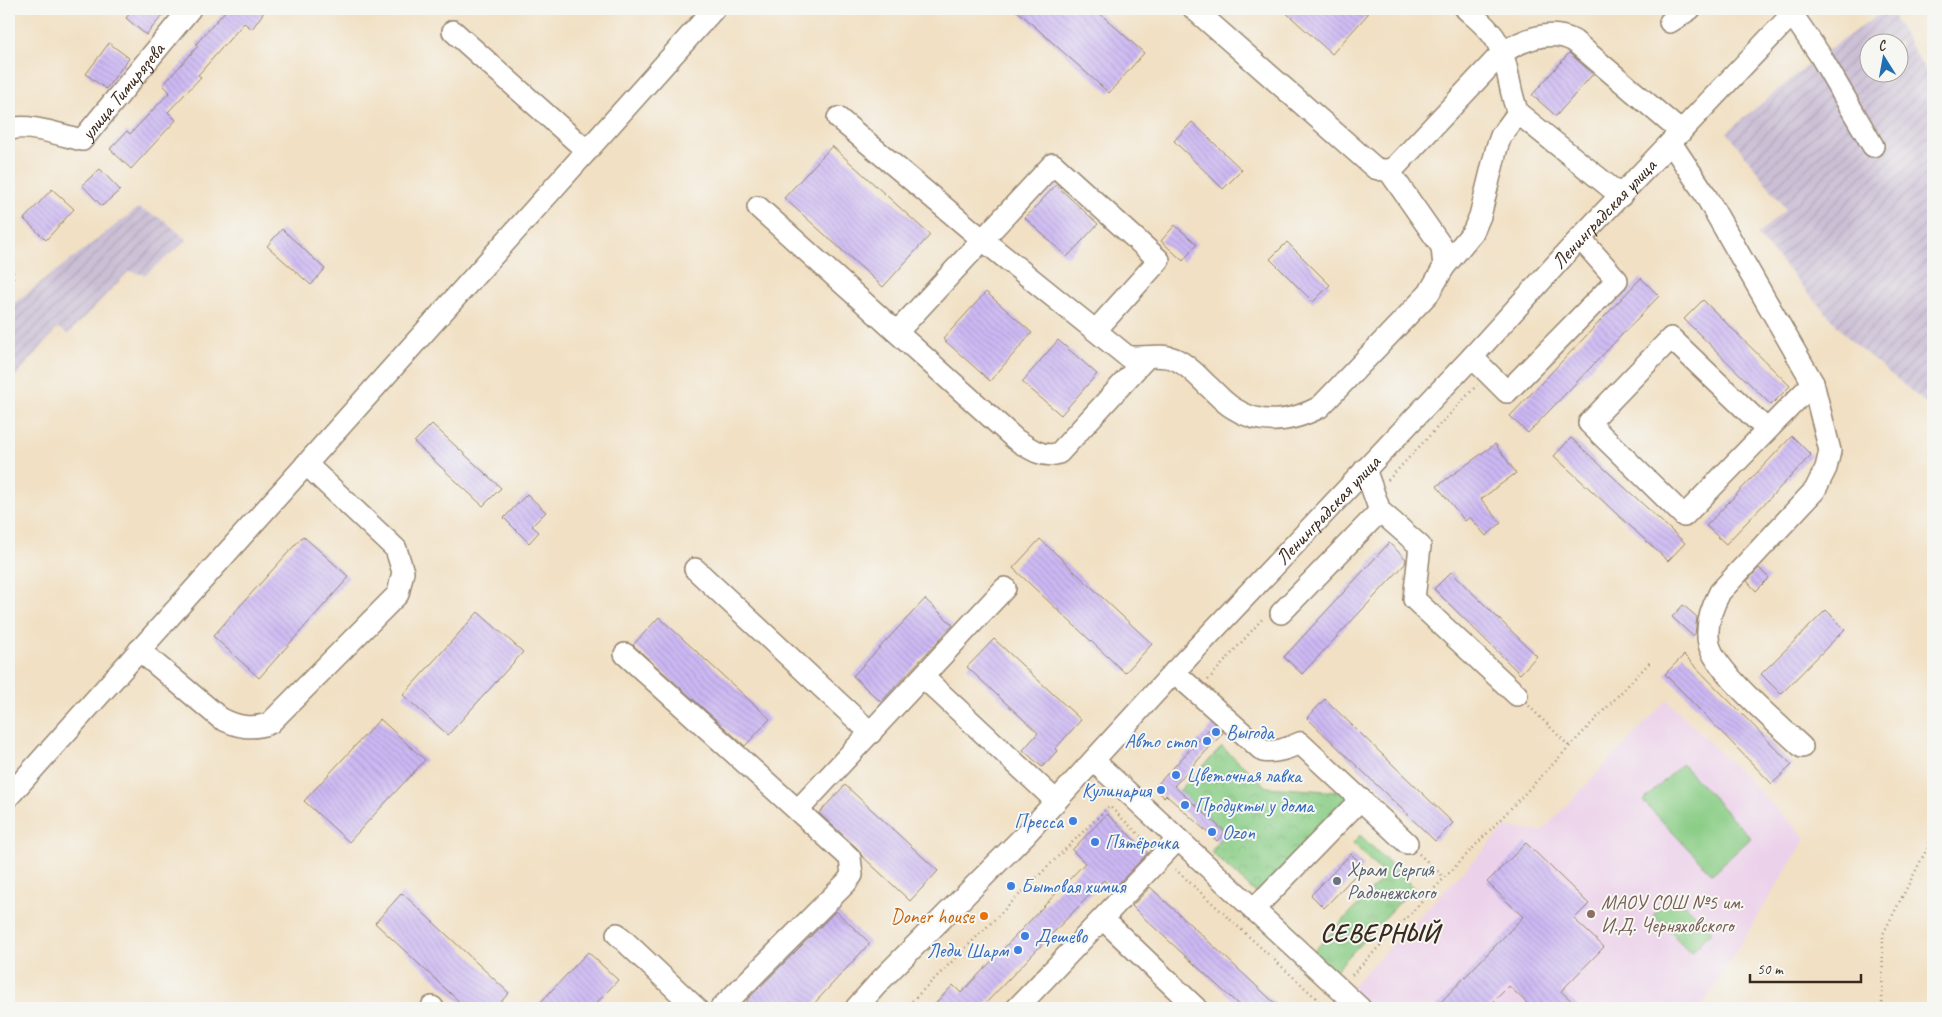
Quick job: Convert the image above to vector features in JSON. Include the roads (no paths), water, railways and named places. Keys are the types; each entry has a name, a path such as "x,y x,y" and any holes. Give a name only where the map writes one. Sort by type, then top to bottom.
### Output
{"street":[{"name":"улица Тимирязева","path":"9,130 14,127 41,130 82,140 190,9"},
{"path":"9,796 714,9"},
{"path":"1194,9 1375,168 1390,171 1442,247 1444,267"},
{"path":"1466,9 1496,39 1502,54 1510,92 1518,113 1621,196"},
{"path":"1670,22 1690,9"},
{"path":"1794,11 1873,146"},
{"name":"Ленинградская улица","path":"865,1005 1056,802 1174,672 1472,357 1580,238 1794,11"},
{"path":"453,31 587,150"},
{"path":"1390,171 1502,54 1520,42 1555,34 1565,36 1574,41 1676,138 1703,191 1813,383 1830,451 1826,468 1815,490 1720,592 1712,608 1709,625 1709,644 1715,658 1728,675 1802,747"},
{"path":"838,118 983,240 1128,356 1164,356 1176,359 1187,366 1232,408 1270,421 1303,416 1320,407 1429,294 1444,267 1473,232 1480,216 1496,147 1501,136 1518,113"},
{"path":"897,332 1053,164 1159,260 1096,330"},
{"path":"758,207 1015,439 1044,455 1052,456 1059,453 1147,357"},
{"path":"1472,357 1507,392 1617,280 1580,238"},
{"path":"1767,430 1671,338 1589,423 1684,516 1813,383"},
{"path":"139,650 220,718 232,725 247,728 262,726 270,723 398,594 402,572 396,549 306,464"},
{"path":"1365,468 1380,511 1420,546 1414,599 1517,695"},
{"path":"1282,613 1380,511"},
{"path":"695,568 871,732"},
{"path":"798,810 1005,588"},
{"path":"625,654 850,858 852,875 846,883 721,1008"},
{"path":"1174,672 1263,751 1284,750 1300,743 1407,843"},
{"path":"923,676 1056,802"},
{"path":"1094,761 1360,1008"},
{"path":"1254,910 1361,798"},
{"path":"1017,1008 1178,839"},
{"path":"1103,919 1196,1008"},
{"path":"618,934 696,1008"}],"place":[{"name":"Выгода","path":"1216,732"},
{"name":"Авто стоп","path":"1207,741"},
{"name":"Цветочная лавка","path":"1176,775"},
{"name":"Кулинария","path":"1161,790"},
{"name":"Продукты у дома","path":"1185,805"},
{"name":"Пресса","path":"1073,821"},
{"name":"Ozon","path":"1212,832"},
{"name":"Пятёрочка","path":"1095,842"},
{"name":"Храм Сергия Радонежского","path":"1337,881"},
{"name":"Бытовая химия","path":"1011,886"},
{"name":"МАОУ СОШ №5 им. И.Д. Черняховского","path":"1591,914"},
{"name":"Doner house","path":"984,916"},
{"name":"Дешево","path":"1025,936"},
{"name":"Леди Шарм","path":"1018,950"}],"district":[{"name":"СЕВЕРНЫЙ","path":"1380,932"}]}
